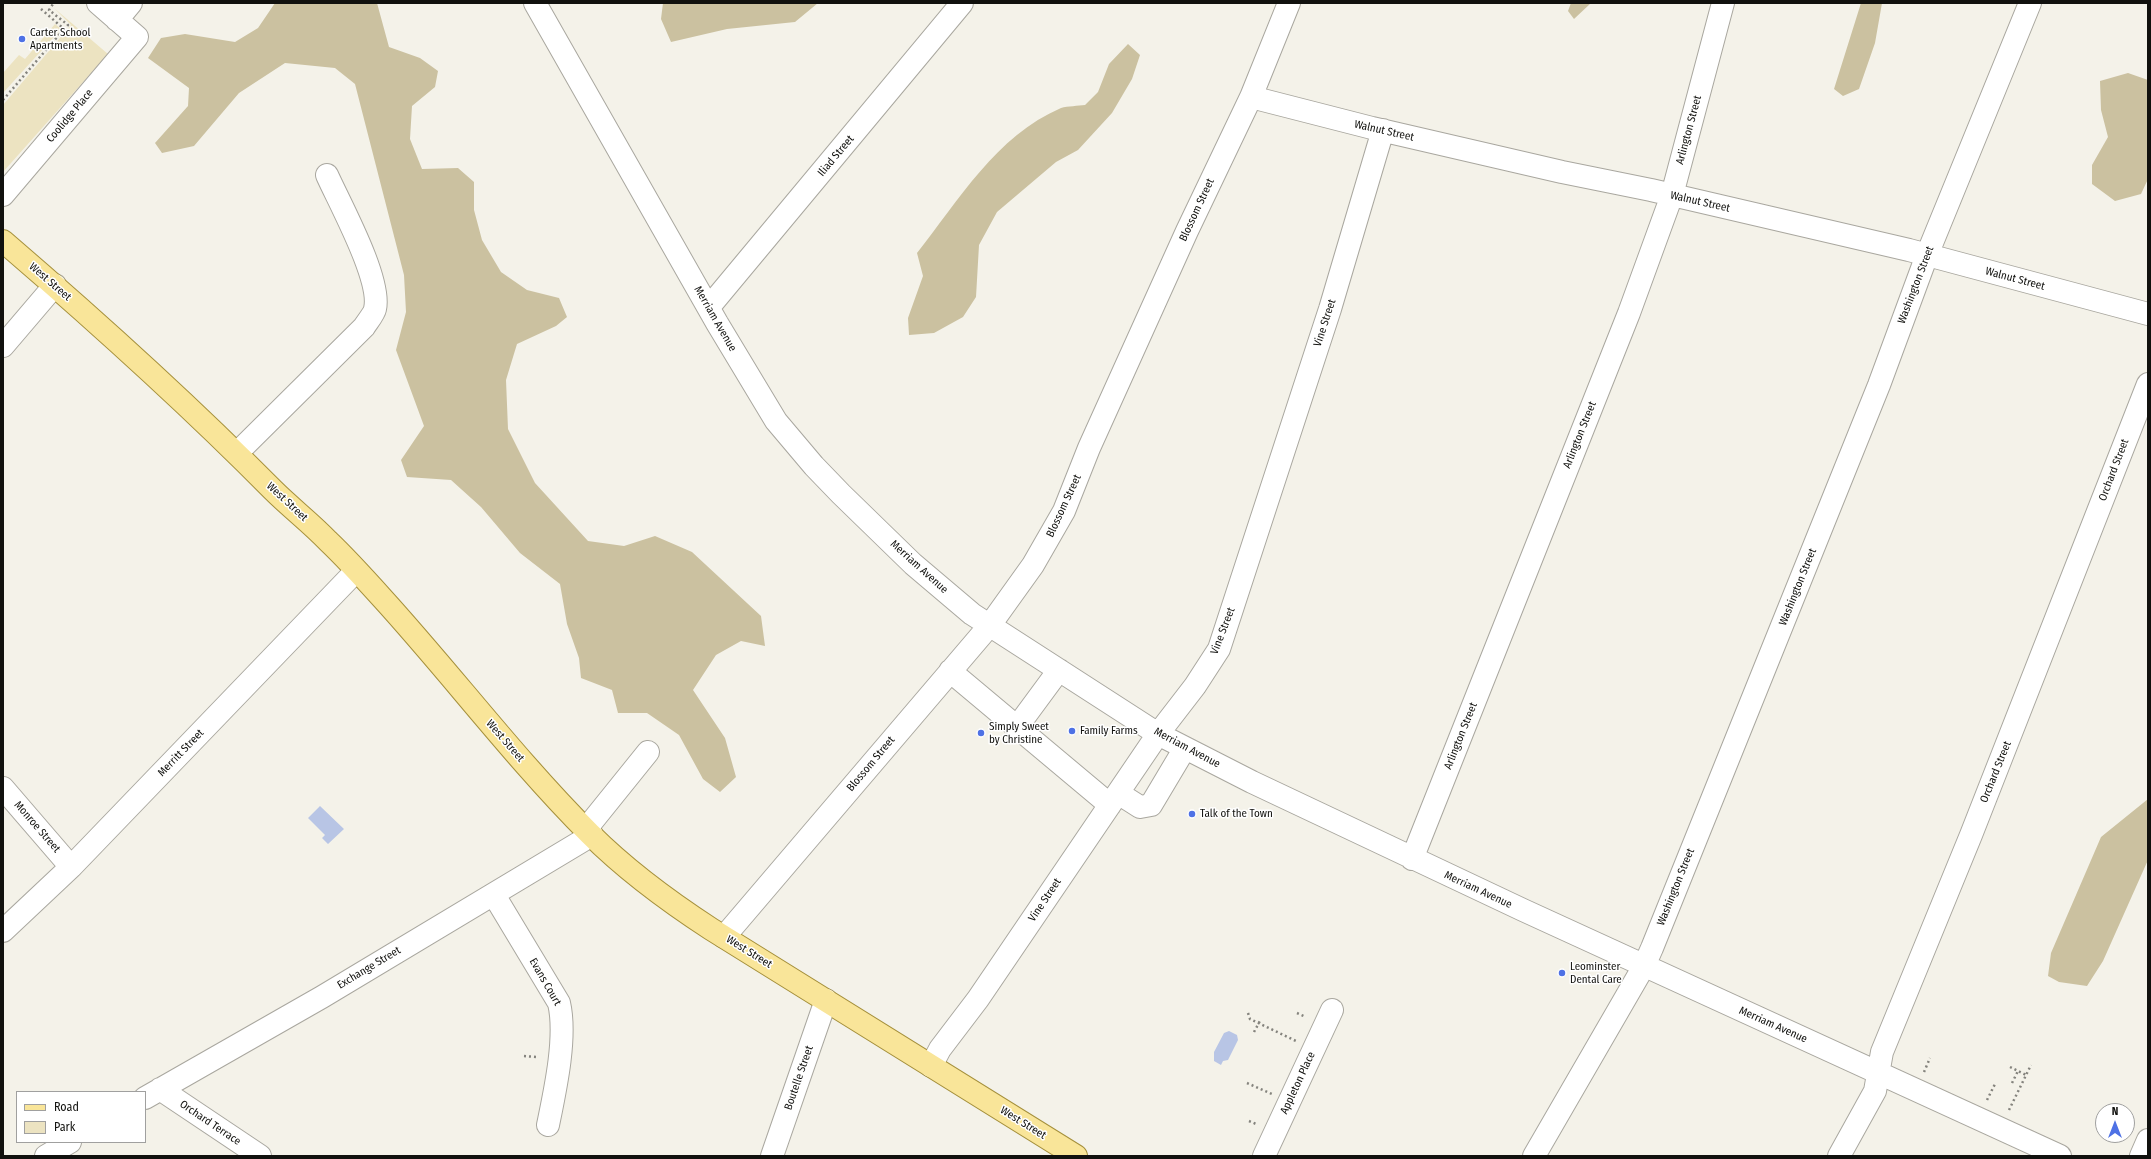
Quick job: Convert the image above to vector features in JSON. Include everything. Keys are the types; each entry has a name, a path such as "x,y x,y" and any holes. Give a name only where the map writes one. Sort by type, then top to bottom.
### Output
{"main road":[{"name":"West Street","path":"3,241 55,286 237,453 356,571 383,599 554,797 589,832 667,900 1076,1156"}],"street":[{"path":"98,3 117,20 131,3"},
{"name":"Merriam Avenue","path":"535,3 708,307 776,421 804,456 913,564 972,614 1158,734 1268,790 1412,859 2060,1156"},
{"name":"Iliad Street","path":"708,307 962,3"},
{"name":"Blossom Street","path":"724,937 990,625 1033,565 1064,511 1098,427 1187,231 1251,97 1289,3"},
{"name":"Arlington Street","path":"1412,859 1629,313 1672,195 1723,3"},
{"name":"Washington Street","path":"1534,1156 1644,966 1851,456 1927,255 2030,3"},
{"name":"Coolidge Place","path":"3,195 137,36 117,20"},
{"name":"Walnut Street","path":"1251,97 1562,172 1672,195 1927,255 2148,314"},
{"name":"Vine Street","path":"931,1066 940,1049 978,999 1158,734 1196,686 1218,649 1330,309 1383,130"},
{"path":"237,453 364,327 375,309 374,286 368,266 327,175"},
{"path":"3,346 55,286"},
{"name":"Orchard Street","path":"1839,1156 1875,1091 1882,1052 1971,835 2148,384"},
{"name":"Merritt Street","path":"3,931 71,867 356,571"},
{"path":"1017,727 1059,670"},
{"path":"950,671 1017,727 1114,799 1140,807 1151,805 1185,748"},
{"path":"589,832 648,752"},
{"name":"Monroe Street","path":"3,788 71,867"},
{"name":"Exchange Street","path":"153,1094 494,895 589,832"},
{"name":"Evans Court","path":"494,895 559,1003 562,1017 556,1083 548,1125"},
{"name":"Boutelle Street","path":"772,1156 826,1000"},
{"name":"Appleton Place","path":"1264,1156 1332,1010"},
{"name":"Orchard Terrace","path":"153,1094 260,1156"},
{"path":"2141,1156 2148,1140"},
{"path":"46,1156 68,1143"}],"path":[{"path":"3,100 68,25 49,10 53,4"},
{"path":"41,9 64,29"},
{"path":"61,32 66,33 84,30"},
{"path":"1248,1013 1250,1019 1298,1042"},
{"path":"1254,1032 1261,1019"},
{"path":"524,1056 537,1057 537,1064"},
{"path":"1924,1072 1930,1058"},
{"path":"2008,1113 2031,1065"},
{"path":"2010,1067 2026,1075"},
{"path":"2012,1083 2018,1071"},
{"path":"1247,1083 1278,1096"},
{"path":"1986,1102 1995,1084"}],"green space":[{"path":"54,8 108,54 3,172 3,105 71,25"},
{"path":"55,24 61,29 3,93 3,73 19,55 25,59"}],"shaded area":[{"path":"275,3 377,3 389,47 420,58 438,71 435,87 412,106 410,139 422,169 458,168 474,182 474,210 482,240 501,272 527,290 559,298 567,317 556,326 517,344 506,380 508,429 535,483 588,541 624,546 655,536 692,552 761,616 765,646 741,641 716,655 693,690 725,738 736,777 720,792 703,779 679,735 647,713 618,713 612,690 581,678 579,658 567,624 560,584 520,553 481,507 451,480 407,477 401,460 424,426 396,350 406,312 404,275 355,84 335,68 285,63 239,93 194,146 162,153 155,143 188,106 189,88 148,58 161,38 185,34 235,42 258,28"},
{"path":"663,3 818,3 795,22 727,29 671,42 661,19"},
{"path":"1571,3 1591,3 1574,19 1568,11"},
{"path":"1861,3 1882,3 1875,43 1859,89 1843,96 1834,89"},
{"path":"1128,44 1140,55 1132,79 1112,113 1078,150 1056,162 997,212 979,245 976,297 963,317 934,333 909,335 908,318 923,276 917,253 980,171 998,152 1017,135 1038,120 1061,108 1085,105 1098,92 1109,64"},
{"path":"2128,73 2148,80 2148,179 2141,194 2115,201 2092,184 2092,165 2108,137 2101,110 2100,81"},
{"path":"2148,799 2148,860 2103,961 2087,986 2059,982 2048,976 2051,953 2101,837"}],"water":[{"path":"320,806 344,829 328,844 322,838 325,835 308,818"},
{"path":"1229,1031 1237,1035 1238,1040 1228,1060 1223,1061 1221,1065 1214,1061 1214,1052 1224,1033"}],"place":[{"name":"Carter School Apartments","path":"22,39"},
{"name":"Family Farms","path":"1072,731"},
{"name":"Simply Sweet by Christine","path":"981,733"},
{"name":"Talk of the Town","path":"1192,814"},
{"name":"Leominster Dental Care","path":"1562,973"}]}
